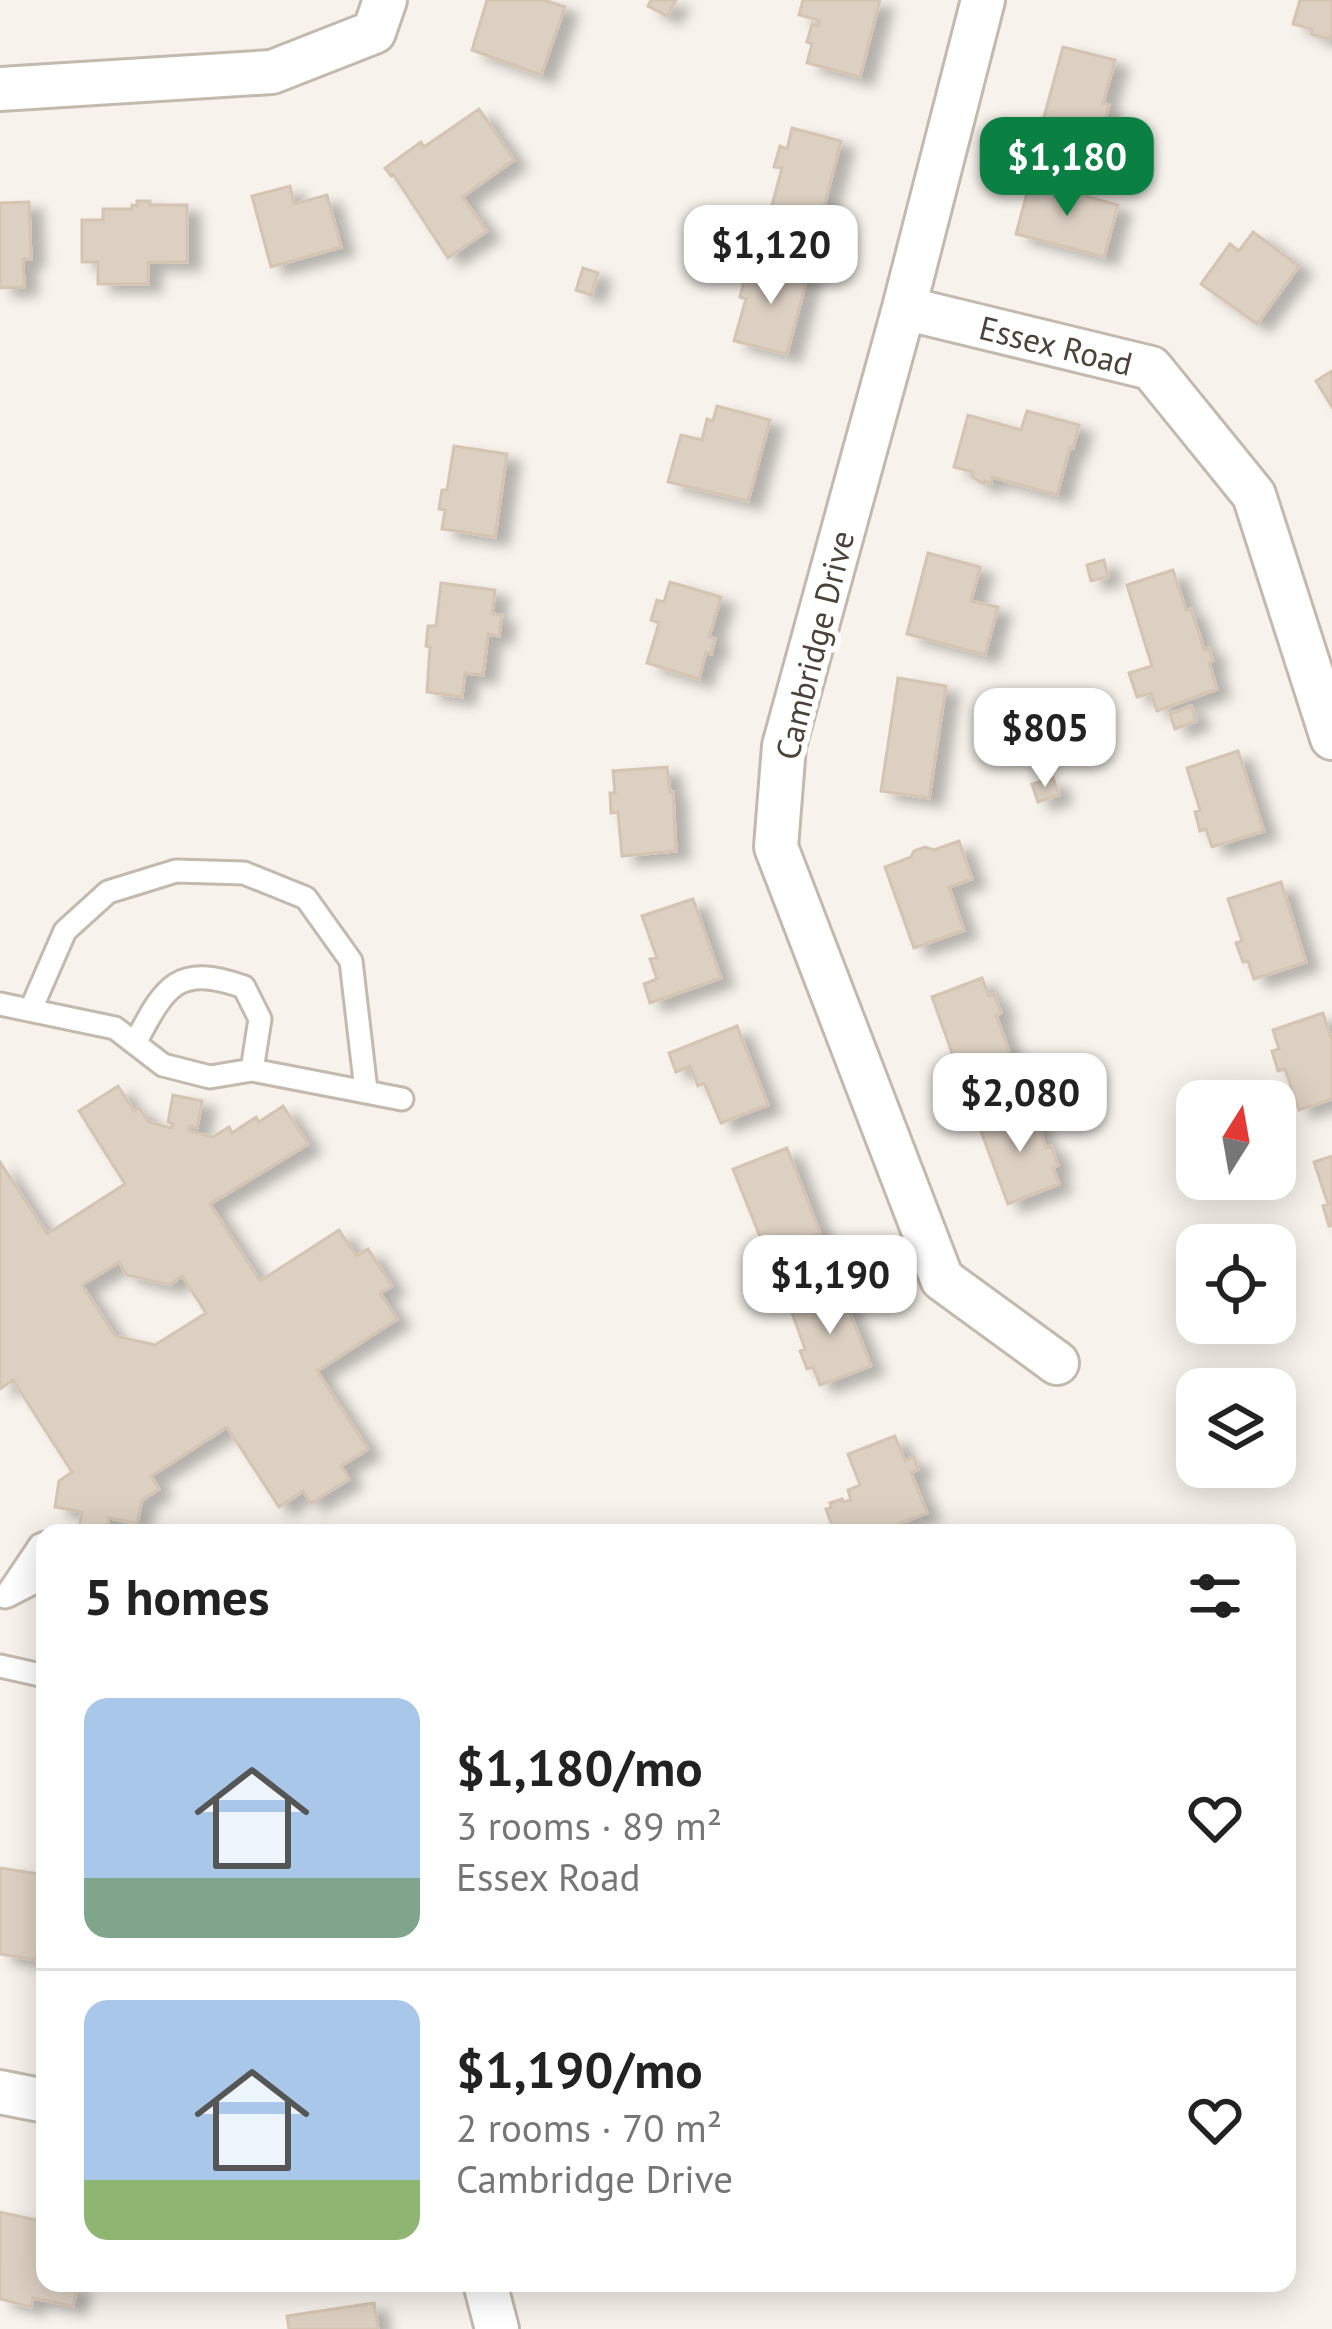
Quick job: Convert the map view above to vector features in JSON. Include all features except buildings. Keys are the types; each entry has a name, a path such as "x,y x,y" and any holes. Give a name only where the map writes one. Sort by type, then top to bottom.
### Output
{"street":[{"path":"0,89 272,72 374,32 385,0"},
{"name":"Cambridge Drive","path":"983,0 784,746 776,847 943,1280 1057,1363"},
{"name":"Essex Road","path":"904,308 1151,368 1254,495 1332,738"},
{"path":"0,2092 36,2099"},
{"path":"487,2292 496,2329"}],"lane":[{"path":"31,1009 65,931 108,892 176,871 244,873 305,898 351,961 366,1090"},
{"path":"135,1043 160,997 187,977 215,977 244,987 260,1019 252,1070"},
{"path":"0,1004 115,1028 163,1065 210,1077 252,1070 402,1099"},
{"path":"3,1600 36,1551"},
{"path":"3,1600 36,1582"},
{"path":"0,1666 36,1674"}]}
